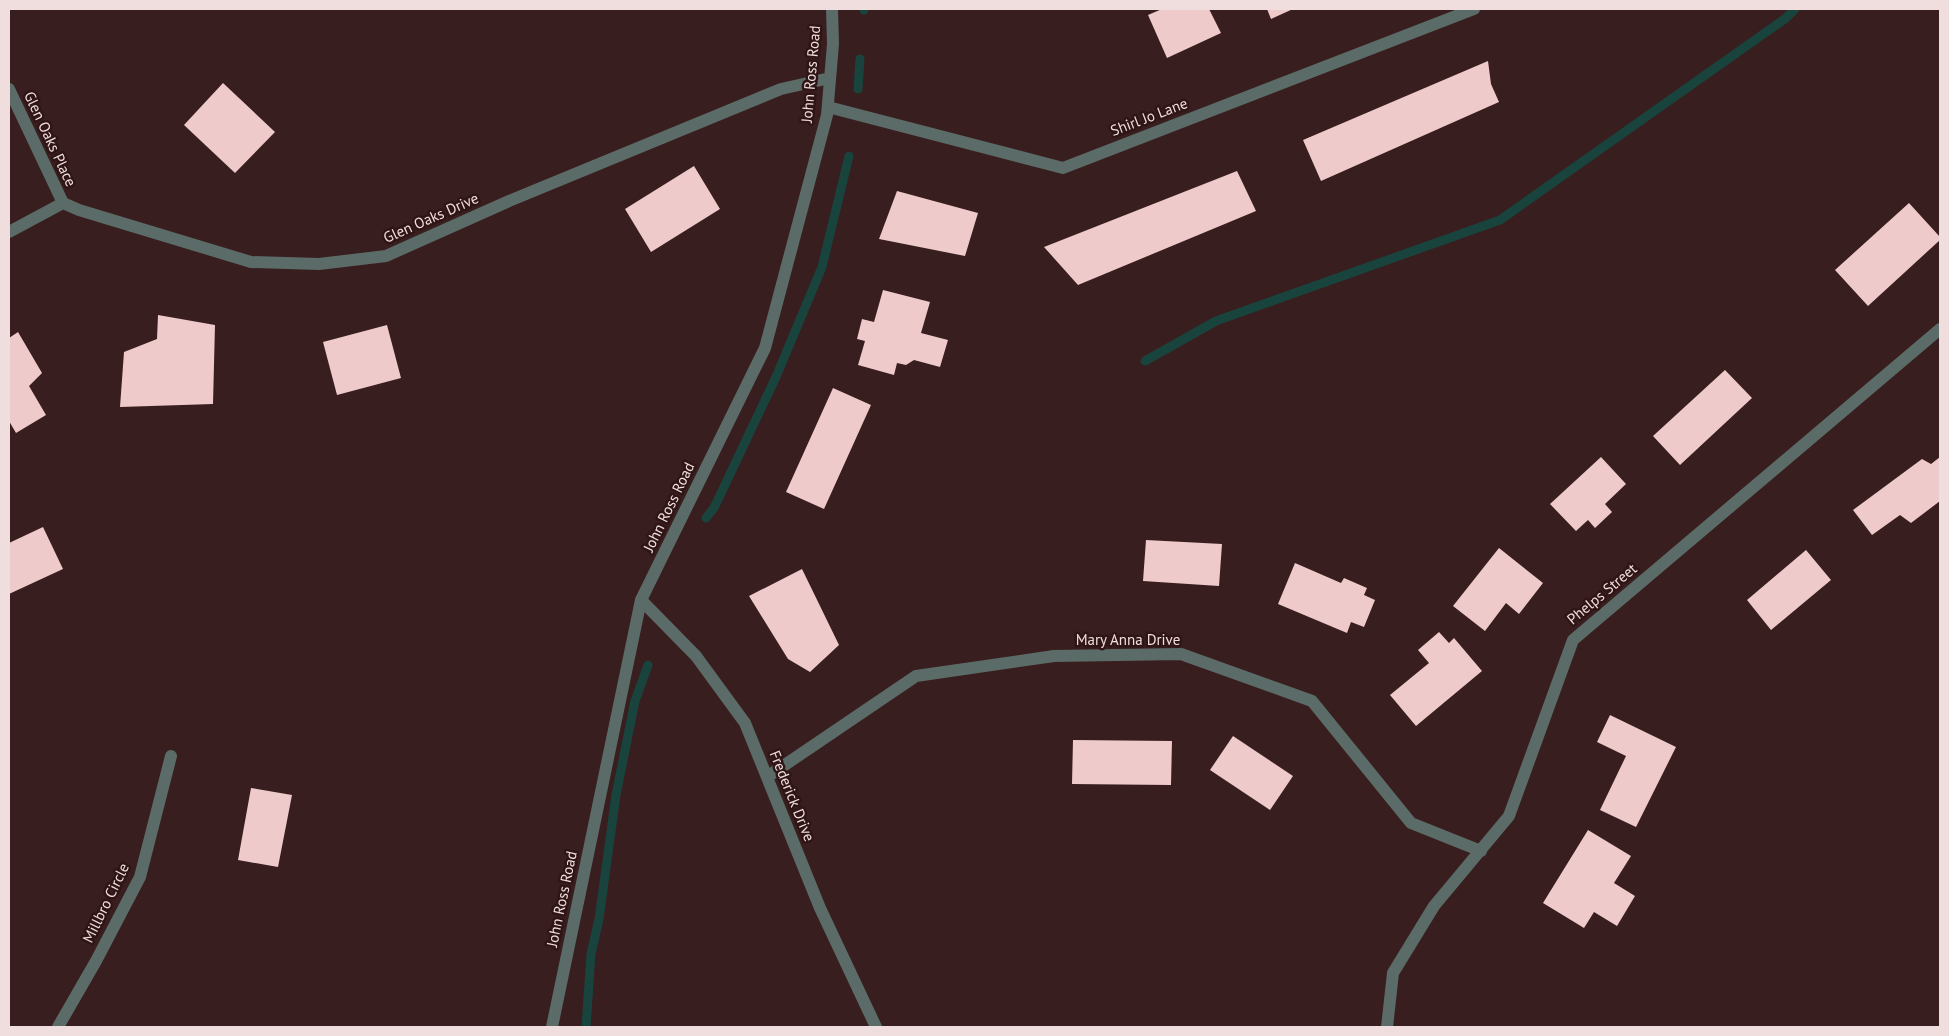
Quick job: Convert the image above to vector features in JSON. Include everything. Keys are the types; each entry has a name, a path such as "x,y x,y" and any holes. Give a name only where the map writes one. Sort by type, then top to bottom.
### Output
{"street":[{"name":"John Ross Road","path":"552,1027 641,600 765,348 828,107 833,44 832,9"},
{"name":"Shirl Jo Lane","path":"828,107 1063,168 1474,9"},
{"name":"Glen Oaks Drive","path":"63,203 79,210 252,262 319,264 386,256 509,201 781,89 830,78"},
{"name":"Glen Oaks Place","path":"9,88 63,203"},
{"path":"9,232 63,203"},
{"name":"Phelps Street","path":"1387,1027 1393,973 1434,906 1509,816 1573,640 1940,329"},
{"name":"Frederick Drive","path":"641,600 696,656 745,724 820,908 876,1027"},
{"name":"Mary Anna Drive","path":"767,777 916,676 1054,656 1181,654 1312,701 1411,824 1481,851"},
{"name":"Millbro Circle","path":"58,1027 96,961 140,877 171,756"}],"building":[{"path":"1162,9 1209,9 1221,33 1167,58 1148,15"},
{"path":"1267,9 1293,9 1271,19"},
{"path":"1488,61 1491,84 1499,102 1321,181 1303,140"},
{"path":"223,83 275,132 235,173 184,125"},
{"path":"694,166 720,209 651,252 625,209"},
{"path":"1237,171 1256,211 1078,285 1044,247"},
{"path":"897,191 978,213 965,256 879,239"},
{"path":"1909,203 1940,237 1940,240 1868,306 1835,270"},
{"path":"883,290 930,302 921,333 948,340 940,367 914,360 906,365 897,363 894,375 858,365 865,341 857,339 862,319 874,322"},
{"path":"158,315 215,325 213,404 120,407 124,352 157,339"},
{"path":"387,325 401,378 337,395 323,342"},
{"path":"18,332 42,373 29,386 46,415 16,433 9,421 9,338"},
{"path":"1725,370 1752,398 1680,465 1653,436"},
{"path":"833,388 871,405 824,509 786,492"},
{"path":"1601,457 1626,484 1605,504 1612,512 1595,528 1588,520 1576,531 1550,504"},
{"path":"1940,457 1940,501 1911,523 1900,515 1872,535 1853,510 1922,459 1931,464"},
{"path":"43,527 63,569 9,594 9,543"},
{"path":"1146,540 1222,544 1219,586 1143,581"},
{"path":"1499,548 1543,583 1519,614 1506,603 1485,631 1453,606"},
{"path":"1806,550 1831,580 1771,630 1747,600"},
{"path":"1295,563 1341,583 1344,578 1367,588 1364,595 1375,600 1364,627 1351,622 1347,633 1278,604"},
{"path":"802,569 839,645 810,672 788,659 749,596"},
{"path":"1439,632 1449,643 1454,638 1482,671 1416,726 1390,695 1429,663 1418,650"},
{"path":"1610,715 1676,747 1636,827 1600,810 1626,756 1597,742"},
{"path":"1233,736 1293,776 1270,810 1210,770"},
{"path":"1073,740 1172,741 1171,785 1072,784"},
{"path":"251,788 292,795 278,867 238,860"},
{"path":"1588,830 1631,856 1614,883 1635,896 1617,926 1594,912 1584,928 1543,903"}],"waterway":[{"path":"1145,361 1216,321 1500,220 1786,18 1795,9"},
{"path":"858,89 860,59"},
{"path":"706,518 714,508 776,377 822,267 849,156"},
{"path":"586,1027 591,954 599,919 616,795 635,701 648,665"}]}
